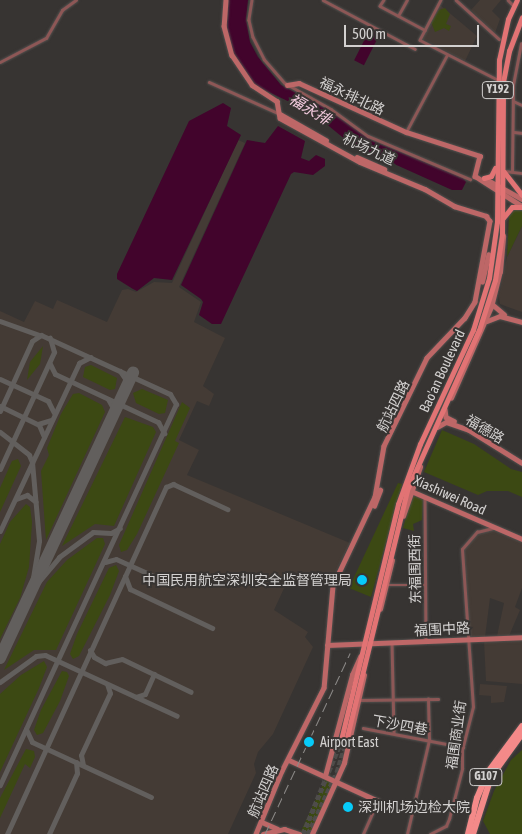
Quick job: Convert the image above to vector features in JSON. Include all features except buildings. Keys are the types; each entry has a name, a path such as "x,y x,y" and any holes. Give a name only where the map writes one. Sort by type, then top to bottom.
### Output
{"highway":[{"name":"G107","path":"468,834 482,785 500,753 521,731"},
{"name":"G107","path":"473,834 491,777 521,731"}],"main road":[{"path":"226,0 224,26 234,61 259,91 277,101 280,116"},
{"name":"Bao'an Boulevard","path":"517,0 502,40 498,80 495,248 482,307 408,489 364,644 343,745 366,666 376,622 396,525 408,489 427,442 486,309 498,266 503,225 503,82 509,51 522,17"},
{"name":"福永排北路","path":"287,85 297,83 323,93 406,132 480,156 475,176"},
{"name":"机场九道","path":"280,116 355,156 465,208"},
{"path":"484,178 492,175 497,163"},
{"path":"503,171 522,195"},
{"path":"475,176 484,178 522,199"},
{"path":"475,176 497,185"},
{"path":"503,189 522,206"},
{"path":"503,218 512,207 522,206"},
{"name":"航站四路","path":"256,834 324,688 328,671 327,645 335,587 378,498 385,447 428,359 468,318 477,303 486,268 492,221 490,214 465,208"},
{"path":"376,622 387,586 408,489 486,322 492,304 503,257 503,225"},
{"path":"492,304 500,313 522,321"},
{"path":"486,322 500,316 522,321"},
{"name":"福德路","path":"445,409 446,417 452,422 522,462"},
{"name":"福德路","path":"437,427 443,422 452,422"},
{"path":"422,462 427,442"},
{"name":"Xiashiwei Road","path":"408,489 495,527 522,536"},
{"name":"Xiashiwei Road","path":"408,489 522,536"},
{"name":"福围中路","path":"327,645 522,638"},
{"path":"325,776 352,675 362,654"},
{"path":"312,834 337,782 366,666"},
{"path":"289,760 378,801"},
{"path":"262,822 279,829 299,833"},
{"path":"263,834 279,829"}],"street":[{"path":"0,62 46,38 62,10 76,0"},
{"path":"252,0 249,20 255,43 264,60 287,85 331,109 368,136 470,179"},
{"path":"323,0 415,48"},
{"path":"384,0 380,6 425,30"},
{"path":"398,16 407,0"},
{"path":"441,0 420,40 498,80"},
{"path":"456,0 499,38"},
{"path":"508,0 514,6"},
{"path":"512,172 513,100 521,44"},
{"path":"406,132 447,54"},
{"name":"机场九道","path":"209,82 280,116"},
{"path":"513,100 522,105"},
{"path":"514,132 522,133"},
{"path":"503,171 522,173"},
{"name":"东福围西街","path":"425,497 426,642"},
{"name":"福围商业街","path":"430,834 447,824 462,769 463,747 472,707 462,549 477,532 495,527"},
{"path":"387,586 425,584"},
{"path":"392,643 394,733"},
{"path":"407,834 429,740 428,699"},
{"path":"359,700 438,699"},
{"name":"下沙四巷","path":"363,728 463,747"},
{"path":"363,834 378,801"}],"shaded area":[{"path":"480,0 501,0 492,11 500,19 495,33 471,10"},
{"path":"440,5 477,36 465,61 422,38"},
{"path":"238,140 245,143 179,287 201,302 194,322 225,338 203,386 214,394 209,406 197,401 179,440 199,450 187,475 350,543 328,587 292,571 274,610 308,632 305,637 313,647 273,734 258,752 254,764 256,773 228,834 0,834 0,311 24,322 35,301 53,309 57,300 107,322 122,290 128,289 136,292 154,282 172,283"},
{"path":"522,226 522,312 500,304 499,296 507,257"},
{"path":"494,529 522,542 522,588 515,607 520,610 509,636 497,636 504,603 490,598 485,637 470,638 464,548 472,537"},
{"path":"522,639 522,684 486,681 484,641"},
{"path":"480,684 507,686 504,702 491,703 491,696 479,695"}],"green space":[{"path":"445,8 450,14 446,24 451,26 449,31 444,28 435,32 431,22 439,10"},
{"path":"514,209 522,211 522,226 507,257 509,217"},
{"path":"43,346 40,364 27,380 30,362"},
{"path":"91,365 117,378 115,389 110,390 83,377 85,367"},
{"path":"142,389 168,400 165,413 159,414 136,403 133,393"},
{"path":"79,393 102,405 105,412 46,540 41,471 49,455 47,448 61,414 73,394"},
{"path":"182,402 190,408 175,441 179,443 137,534 127,550 121,552 119,545"},
{"path":"125,417 153,427 156,432 114,526 95,524 62,546"},
{"path":"442,430 474,444 511,469 522,472 522,497 508,491 487,491 478,495 424,472"},
{"path":"18,459 21,466 0,512 0,488 12,461"},
{"path":"398,483 402,484 371,597 349,588"},
{"path":"415,496 423,499 422,520 413,524 414,531 403,528 412,497"},
{"path":"26,504 30,507 32,522 29,567 20,598 0,639 0,544 10,522"},
{"path":"97,538 103,538 105,544 56,650 34,650 4,670 47,582 67,560"},
{"path":"116,565 119,571 110,595 79,656 73,659 70,654 77,634 109,568"},
{"path":"44,661 47,667 39,688 0,772 0,694 21,675"},
{"path":"62,671 67,672 69,676 60,701 43,733 37,735 34,730 41,710"},
{"path":"26,749 34,751 35,757 30,768 25,764 0,818 0,798"},
{"path":"522,750 522,834 490,834 483,821 494,791 511,760"},
{"path":"325,780 333,783 311,834 305,834 301,831"}],"water":[{"name":"福永排","path":"228,0 248,0 246,19 250,42 258,57 281,85 325,108 372,141 462,177 466,182 462,190 452,190 352,145 313,113 256,86 232,51 226,25"},
{"path":"370,29 380,34 364,65 354,60"},
{"path":"223,103 231,108 227,126 241,135 172,280 154,278 137,291 117,279 117,274 189,121"},
{"path":"278,126 305,141 301,158 309,161 316,155 325,159 325,166 313,175 294,172 291,174 221,324 212,324 199,315 203,302 201,299 181,285 247,140 265,143"}],"taxiway":[{"path":"0,321 39,335"},
{"path":"0,411 32,341 41,335 170,394 176,404 0,785"},
{"path":"0,469 54,352 50,338"},
{"path":"0,531 79,363 91,357"},
{"path":"50,364 55,374 158,422 164,433"},
{"path":"120,371 126,380 125,390"},
{"path":"0,379 48,401 54,413"},
{"path":"108,399 113,408 112,418"},
{"path":"0,406 39,425 44,437"},
{"path":"38,424 51,420"},
{"path":"0,432 29,455 32,462 39,541 31,590"},
{"path":"7,834 166,487 173,484 227,509"},
{"path":"16,499 27,495 36,502"},
{"path":"35,586 59,557 93,532 111,533 120,528"},
{"path":"105,562 116,559 160,579"},
{"path":"125,576 130,589 212,628"},
{"path":"90,650 94,657 105,663 122,659 191,692"},
{"path":"0,682 36,656 45,655 177,716"},
{"path":"136,697 145,694 154,674"},
{"path":"83,765 81,755 110,693 107,684"},
{"path":"26,729 32,742 151,797"},
{"path":"49,834 77,773 76,762"}],"runway":[{"path":"0,658 133,373"}],"tunnel":[{"path":"303,834 340,744"},
{"path":"308,834 337,772 345,745"}],"railway":[{"path":"265,834 350,653"}],"place":[{"name":"中国民用航空深圳安全监督管理局","path":"362,580"},
{"name":"Airport East","path":"309,742"},
{"name":"深圳机场边检大院","path":"348,807"}]}
